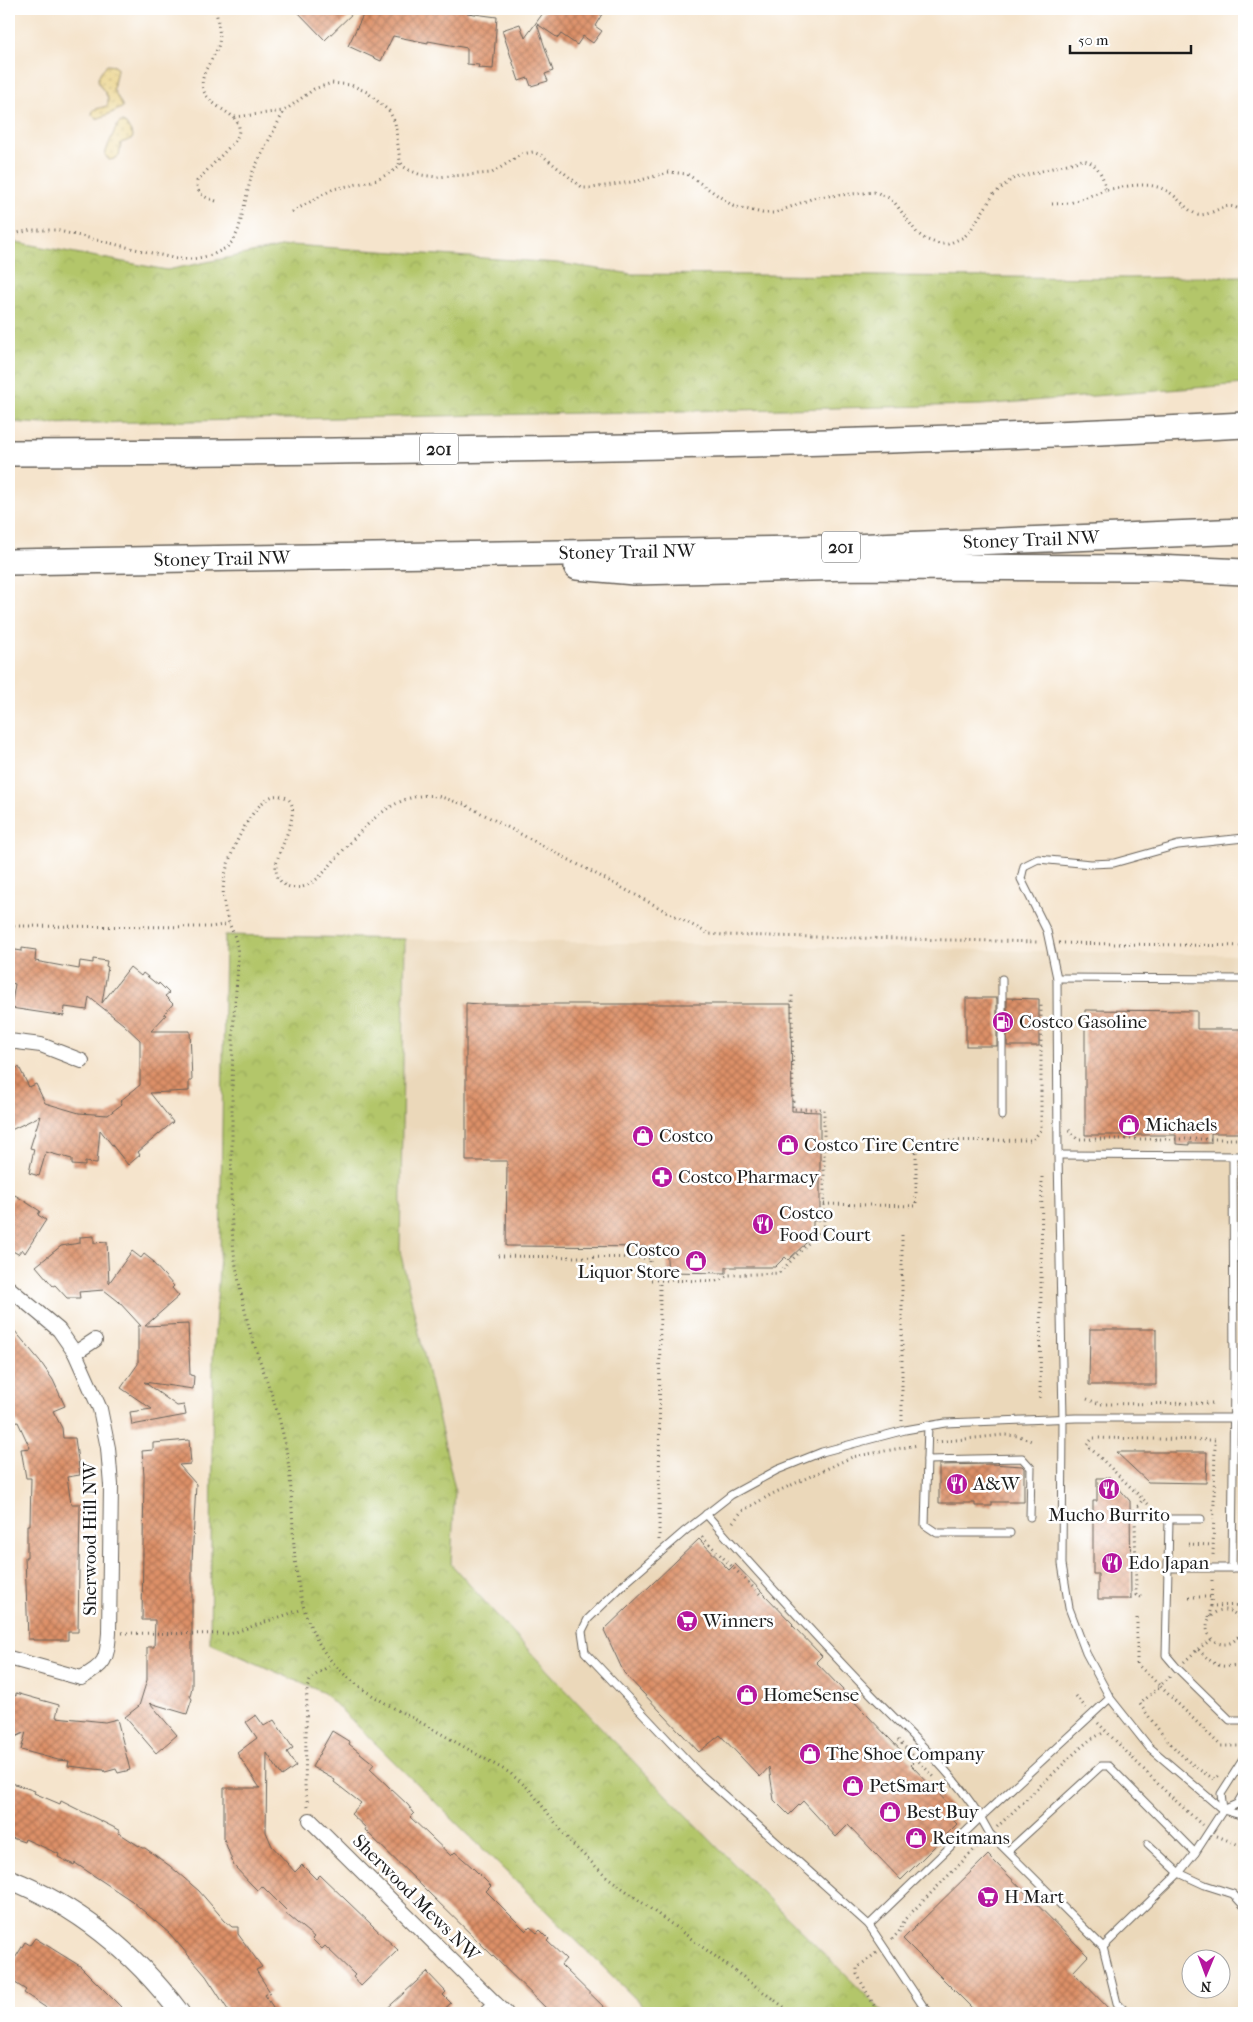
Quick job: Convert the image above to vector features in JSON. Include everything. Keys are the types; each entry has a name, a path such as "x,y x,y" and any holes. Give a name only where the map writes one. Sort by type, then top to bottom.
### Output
{"highway":[{"path":"869,440 905,426 1244,410"},
{"name":"201","path":"9,453 266,452 869,440 1244,425"},
{"name":"Stoney Trail NW","path":"9,562 801,549 1244,531"},
{"path":"438,556 634,572 853,567 1155,568 1244,572"}],"street":[{"path":"9,1041 42,1045 82,1061"},
{"name":"Sherwood Hill NW","path":"9,1288 59,1330 75,1353 100,1409 108,1448 111,1485 108,1652 98,1669 81,1678 9,1658"},
{"path":"75,1353 95,1340"},
{"name":"Sherwood Mews NW","path":"310,1820 496,2010"},
{"path":"9,1879 52,1899 103,1932 146,1971 180,2013"}],"lane":[{"path":"1244,838 1178,845 1114,863 1091,864 1038,859 1024,866 1021,879 1047,931 1057,978 1062,1564 1069,1608 1086,1653 1110,1698 1149,1748 1223,1810 1244,1816"},
{"path":"1057,978 1244,980"},
{"path":"1002,979 1002,1116"},
{"path":"1058,1156 1244,1156"},
{"path":"1232,1568 1233,1156"},
{"path":"930,2013 923,2006 869,1925 697,1771 585,1652 582,1632 588,1619 624,1584 731,1495 777,1470 822,1452 928,1425 1062,1419 1244,1418"},
{"path":"928,1425 926,1525 937,1533 1010,1533"},
{"path":"927,1460 1022,1458 1032,1468 1030,1518"},
{"path":"706,1514 775,1592 956,1781 981,1817 990,1834 1103,1947 1117,2003 1127,2013"},
{"path":"1201,1519 1169,1518 1166,1655 1230,1720 1244,1720"},
{"path":"1168,1568 1244,1568"},
{"path":"869,1925 981,1817 1110,1698"},
{"path":"1223,1810 1221,1794 1244,1758"},
{"path":"1008,1851 1101,1766 1109,1766 1195,1853"},
{"path":"1103,1947 1179,1872 1195,1853 1223,1810 1237,1804 1244,1792"},
{"path":"1148,1844 1179,1872 1205,1885 1234,1894 1244,1906"}],"path":[{"path":"216,9 220,37 202,82 204,91 214,105 234,117 237,122 239,135 197,181 196,188 200,193 216,201"},
{"path":"234,117 284,110 314,89 332,83 351,85 367,92 389,111 395,122 400,161 398,168 377,180 333,189 292,212"},
{"path":"9,235 31,230 55,230 177,259 194,259 212,255 226,248 234,240 239,228 252,173 284,110"},
{"path":"400,161 409,170 437,177 492,173 522,154 538,153 576,184 587,188 638,181 669,172 682,173 687,174 733,206 762,213 775,213 816,197 876,192 889,198 917,233 925,239 939,244 956,242 964,238 994,194 1018,177 1075,161 1089,160 1103,178 1105,190"},
{"path":"1052,204 1070,203 1105,190 1145,184 1154,185 1173,194 1198,215 1206,215 1224,206 1232,205 1244,213"},
{"path":"792,2013 606,1876 572,1844 529,1788 510,1773 358,1686 332,1664 317,1641 302,1609 295,1558 292,1490 286,1448 276,1409 249,1327 235,1259 230,1113 238,960 237,942 229,924 223,886 227,864 236,841 257,809 269,797 278,794 287,798 291,803 292,816 276,867 280,882 285,886 295,889 308,886 321,876 357,835 387,808 413,797 438,796 464,804 708,934 724,936 1244,946"},
{"path":"9,926 211,926 229,924"},
{"path":"498,1256 650,1258 650,1280 716,1280 729,1274 779,1273 824,1227 824,1109 793,1109 792,992"},
{"path":"1068,1125 1069,1131 1077,1139 1244,1139"},
{"path":"824,1204 916,1206 916,1141"},
{"path":"1040,1398 1042,1176"},
{"path":"902,1233 902,1422"},
{"path":"659,1540 660,1280"},
{"path":"1087,1398 1100,1404 1216,1403"},
{"path":"733,1522 742,1511 772,1494 852,1457 927,1443 1004,1435 1019,1436 1034,1442"},
{"path":"1148,1504 1087,1445 1093,1438 1215,1440 1213,1559"},
{"path":"1141,1597 1136,1595 1135,1510 1143,1499"},
{"path":"1188,1544 1213,1545"},
{"path":"1209,1618 1223,1609 1234,1612 1241,1621 1241,1632 1235,1641 1225,1645 1212,1639 1207,1629 1209,1618 1212,1606 1212,1580"},
{"path":"1188,1597 1212,1597"},
{"path":"1212,1606 1244,1605"},
{"path":"109,1633 230,1634 302,1609"},
{"path":"1136,1618 1137,1664 1221,1746 1240,1746 1235,1754"},
{"path":"1238,1637 1244,1646"},
{"path":"1183,1663 1212,1639"},
{"path":"1198,1649 1212,1663 1232,1666 1244,1663"},
{"path":"310,1820 305,1788 307,1688 311,1678 332,1664"},
{"path":"1172,1674 1140,1704 1160,1732 1199,1771 1215,1779 1220,1774"},
{"path":"878,2013 857,1974 857,1968 899,1932 904,1919 1079,1749 1091,1739 1105,1732 1209,1831 1224,1840 1244,1847"}],"shaded area":[{"path":"405,939 1244,955 1244,2013 884,2013 655,1783 521,1643 451,1564 455,1489 400,1251"}],"sand":[{"path":"107,65 115,66 117,69 113,89 123,107 96,119 92,115 93,110 107,106 107,95 98,78"},
{"path":"119,123 126,124 133,136 132,139 121,143 119,156 109,160 105,155 106,152"}],"green space":[{"path":"16,242 167,270 291,245 558,263 632,274 1129,278 1244,276 1244,384 981,405 44,424 9,422 9,243"},
{"path":"225,935 405,939 400,1251 455,1489 451,1564 609,1736 718,1848 884,2013 650,2013 324,1693 210,1643 213,1358 220,1254"}],"building":[{"path":"295,9 357,9 325,40"},
{"path":"366,9 468,9 467,13 497,17 493,69 478,68 479,65 467,64 467,48 428,41 428,43 393,36 381,61 348,46"},
{"path":"546,9 605,9 595,26 602,31 593,43 583,36 577,45 561,34 558,38 537,24 553,71 545,74 548,81 531,86 528,78 519,81 502,30 520,24 525,38"},
{"path":"22,948 36,950 35,961 79,969 80,961 93,963 93,959 107,961 106,966 108,967 102,1003 130,967 141,976 143,973 158,985 159,983 169,993 165,996 173,1004 164,1014 166,1015 151,1031 190,1031 192,1081 189,1081 189,1091 150,1093 173,1122 138,1152 140,1155 128,1165 100,1130 97,1163 85,1162 85,1166 72,1165 72,1159 46,1152 39,1176 29,1173 34,1149 30,1148 40,1116 9,1131 9,1072 19,1067 29,1087 36,1084 45,1103 79,1113 108,1115 122,1104 120,1101 140,1085 140,1040 89,997 87,1010 65,1007 64,1016 11,1008 15,984 9,982 9,949 22,951"},
{"path":"966,998 997,998 997,1046 966,1046"},
{"path":"1007,998 1039,999 1039,1046 1007,1046"},
{"name":"Costco","path":"466,1003 791,1004 792,1111 820,1112 820,1220 813,1221 813,1229 802,1239 806,1243 788,1260 785,1257 775,1267 726,1267 726,1273 668,1272 666,1247 506,1246 507,1161 466,1161"},
{"path":"1085,1010 1197,1011 1197,1029 1244,1029 1244,1133 1211,1133 1211,1143 1189,1143 1189,1145 1176,1144 1176,1135 1085,1135"},
{"path":"15,1195 40,1211 38,1215 46,1220 25,1253 22,1249 18,1254 9,1249 9,1205"},
{"path":"94,1236 94,1243 107,1242 109,1283 132,1251 141,1258 144,1254 154,1262 174,1286 172,1288 179,1296 145,1326 188,1324 190,1375 194,1376 193,1389 144,1382 177,1406 184,1405 186,1415 132,1425 130,1412 152,1409 121,1388 138,1364 138,1326 141,1326 118,1301 104,1290 79,1292 80,1298 67,1298 55,1285 53,1286 36,1266 61,1246 80,1243 80,1237"},
{"path":"9,1324 40,1361 53,1380 65,1406 53,1411 62,1428 63,1438 75,1438 80,1475 67,1477 71,1504 80,1504 78,1632 68,1632 68,1640 28,1639 25,1557 27,1557 27,1525 30,1525 31,1478 26,1478 21,1449 30,1448 18,1422 14,1423 9,1412"},
{"path":"1090,1329 1156,1329 1156,1385 1089,1385"},
{"path":"189,1440 191,1464 179,1465 196,1484 192,1561 192,1687 190,1696 192,1699 187,1714 150,1703 177,1735 156,1753 125,1717 139,1706 147,1680 147,1647 154,1647 155,1620 142,1620 144,1475 142,1451 153,1450 153,1443"},
{"path":"1116,1452 1207,1452 1206,1483 1148,1482"},
{"path":"992,1464 1022,1466 1024,1468 1024,1502 992,1502 992,1506 975,1506 975,1503 939,1503 939,1465"},
{"path":"1097,1478 1110,1478 1130,1501 1131,1599 1098,1599 1098,1574 1093,1574 1093,1501 1097,1501"},
{"path":"699,1539 729,1570 735,1564 793,1624 822,1656 816,1662 913,1763 911,1765 958,1814 952,1819 957,1824 901,1880 848,1825 836,1837 803,1801 789,1815 774,1800 769,1767 760,1777 720,1735 699,1752 624,1673 604,1630"},
{"path":"16,1693 59,1705 56,1717 105,1722 117,1719 130,1770 118,1773 116,1769 105,1772 104,1770 68,1766 69,1761 21,1750 26,1732 9,1740 9,1694 16,1696"},
{"path":"256,1715 264,1726 274,1720 293,1748 287,1752 296,1766 282,1776 267,1753 266,1832 272,1846 295,1872 302,1865 316,1879 320,1875 398,1950 361,1986 353,1977 355,1975 325,1946 322,1949 312,1939 314,1937 285,1913 287,1911 262,1886 257,1890 234,1866 224,1839 224,1788 260,1788 237,1753 257,1738 246,1722"},
{"path":"332,1731 350,1742 349,1744 374,1764 370,1769 408,1805 414,1813 410,1817 451,1856 455,1852 472,1867 491,1886 486,1891 526,1931 530,1927 537,1933 540,1930 549,1939 547,1941 566,1959 561,1965 610,2013 551,2013 365,1830 366,1828 351,1814 361,1803 334,1782 335,1780 312,1767"},
{"path":"9,1782 35,1791 34,1793 60,1804 61,1801 113,1827 120,1831 119,1833 145,1848 170,1866 199,1891 225,1921 232,1927 238,1927 238,1934 262,1967 256,1970 270,1992 265,1995 277,2013 230,2013 206,1976 170,1934 132,1901 75,1863 74,1865 58,1857 59,1854 25,1839 24,1842 9,1837"},
{"name":"H Mart","path":"988,1855 1088,1956 1073,1972 1113,2013 977,2013 903,1939"},
{"path":"35,1938 80,1966 121,2007 114,2013 54,2013 24,1993 26,1990 9,1979 9,1968 25,1942 30,1945"},
{"path":"427,1972 446,1992 443,1995 451,2003 440,2013 382,2013"}],"place":[{"name":"Costco Gasoline","path":"1003,1022"},
{"name":"Michaels","path":"1129,1125"},
{"name":"Costco","path":"643,1136"},
{"name":"Costco Tire Centre","path":"788,1145"},
{"name":"Costco Pharmacy","path":"662,1177"},
{"name":"Costco Food Court","path":"763,1224"},
{"name":"Costco Liquor Store","path":"696,1261"},
{"name":"A&W","path":"957,1484"},
{"name":"Mucho Burrito","path":"1109,1489"},
{"name":"Edo Japan","path":"1112,1563"},
{"name":"Winners","path":"687,1621"},
{"name":"HomeSense","path":"747,1695"},
{"name":"The Shoe Company","path":"810,1754"},
{"name":"PetSmart","path":"853,1786"},
{"name":"Best Buy","path":"890,1812"},
{"name":"Reitmans","path":"916,1838"},
{"name":"H Mart","path":"988,1897"}]}
